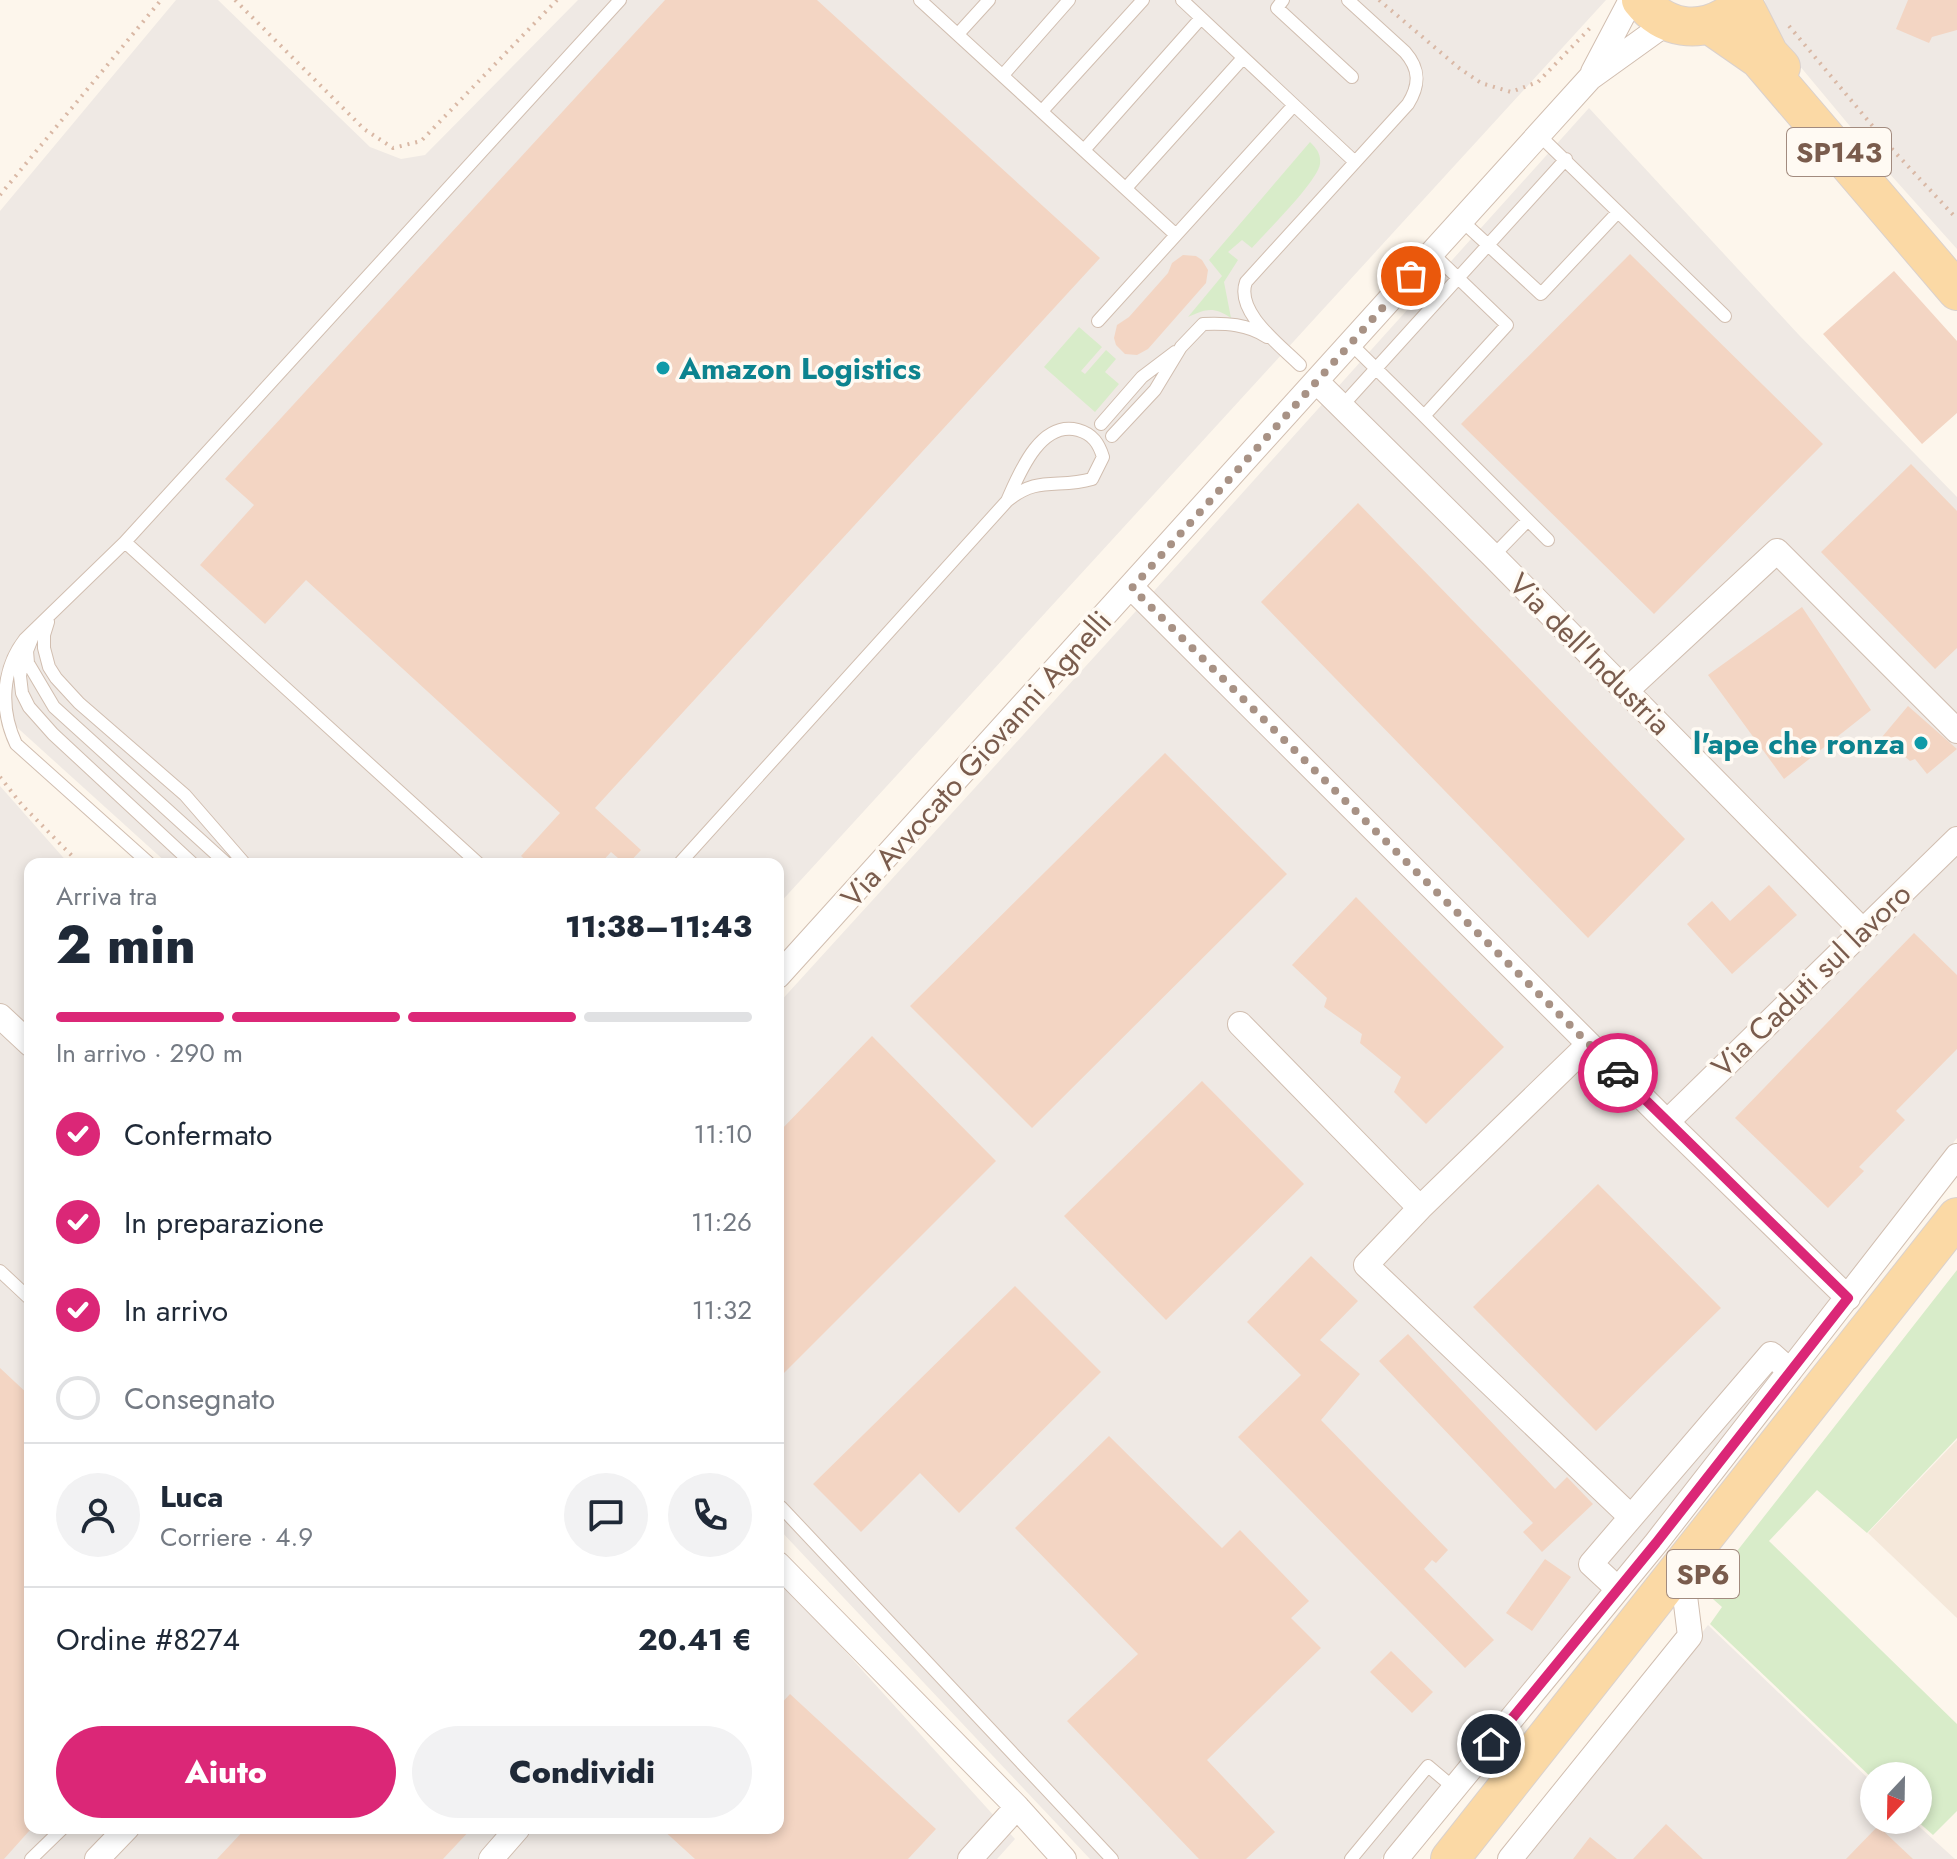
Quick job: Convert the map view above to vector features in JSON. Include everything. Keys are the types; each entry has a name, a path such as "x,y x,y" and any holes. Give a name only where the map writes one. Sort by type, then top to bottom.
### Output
{"main road":[{"path":"1654,11 1696,27 1710,25 1728,16 1743,1"},
{"name":"SP143","path":"1743,1 1769,54 1957,272"},
{"name":"SP143","path":"1710,25 1759,59 1957,291"},
{"name":"SP6","path":"1450,1859 1957,1217"},
{"name":"SP6","path":"1479,1859 1957,1254"}],"street":[{"name":"Via Avvocato Giovanni Agnelli","path":"1590,78 1631,0"},
{"name":"Via Avvocato Giovanni Agnelli","path":"784,969 1132,588 1308,373 1351,344 1654,11"},
{"name":"Via dell'Industria","path":"1308,373 1861,929"},
{"path":"1626,691 1777,551 1957,731"},
{"path":"1132,588 1667,1122 1848,1298"},
{"name":"Via Caduti sul lavoro","path":"1667,1122 1861,929 1957,839"},
{"path":"0,1016 24,1038"},
{"path":"1240,1024 1420,1208"},
{"path":"1589,1044 1420,1208 1366,1265 1631,1517"},
{"path":"1396,1859 1618,1589 1957,1156"},
{"path":"1618,1589 1591,1564 1771,1354 1790,1371"},
{"path":"784,1570 1017,1807 1064,1859"},
{"path":"1510,1859 1690,1636 1685,1596"},
{"path":"970,1859 1017,1807"},
{"path":"97,1859 121,1834"},
{"path":"491,1859 513,1834"}],"lane":[{"path":"143,858 16,744 9,734 1,708 7,670 21,644 34,635 125,542 620,0"},
{"path":"920,0 1176,235"},
{"path":"958,34 989,0"},
{"path":"1003,75 1069,0"},
{"path":"1042,111 1143,0"},
{"path":"1182,0 1355,162"},
{"path":"1308,373 1251,315 1243,294 1244,287 1408,104 1418,83 1412,60 1348,0"},
{"path":"1276,3 1352,77"},
{"path":"1084,150 1201,18"},
{"path":"1126,188 1243,58"},
{"path":"1098,321 1294,105"},
{"path":"1539,135 1725,316"},
{"path":"1342,406 1566,159"},
{"path":"1461,220 1541,294 1618,212"},
{"path":"1424,416 1507,325 1432,253"},
{"path":"1101,424 1142,377 1181,347 1203,324 1228,323 1257,330 1284,349"},
{"path":"1351,344 1548,540"},
{"path":"1112,436 1155,390 1181,347"},
{"path":"684,858 1007,501 1020,491 1038,484 1077,484 1092,479 1103,457 1099,446 1093,438 1079,430 1065,429 1052,433 1022,469 1007,501"},
{"path":"1493,556 1527,521"},
{"path":"125,542 472,858"},
{"path":"53,614 43,640 49,667 56,678 79,703 185,795 240,858"},
{"path":"34,635 23,656 20,676 22,693 29,707 53,734 187,858"},
{"path":"34,635 27,651 28,663 54,707 220,858"},
{"path":"0,1271 24,1293"},
{"path":"784,1510 1112,1859"},
{"path":"1351,1859 1428,1766 1454,1788"},
{"path":"31,1859 57,1834"}],"path":[{"path":"0,195 161,0"},
{"path":"235,0 364,129 393,148 421,141 557,0"},
{"path":"1379,0 1459,68 1481,83 1511,92 1538,82 1591,25"},
{"path":"0,777 22,805 74,858"}],"shaded area":[{"path":"176,0 218,0 370,147 401,159 425,155 578,0 1606,0 784,898 784,858 161,858 0,712 0,211"},
{"path":"1765,0 1957,0 1957,249 1784,47 1767,17"},
{"path":"1589,108 1798,334 1957,497 1957,1138 1647,1536 1381,1859 1090,1859 784,1534 784,997"},
{"path":"0,786 64,858 24,858 24,1834 784,1834 784,1584 1015,1839 997,1859 0,1859"},
{"path":"1957,1440 1957,1618 1868,1533"},
{"path":"1708,1625 1860,1771 1860,1834 1927,1834 1955,1859 1522,1859"}],"green space":[{"path":"1310,142 1318,152 1320,164 1310,182 1252,248 1242,240 1228,252 1238,260 1224,282 1231,318 1210,310 1188,317 1222,276 1209,260"},
{"path":"1079,327 1102,347 1081,371 1085,374 1106,350 1116,359 1105,372 1119,384 1095,412 1044,367"},
{"path":"1957,1270 1957,1438 1867,1533 1817,1490 1769,1541 1957,1724 1957,1811 1933,1835 1932,1762 1860,1762 1860,1767 1710,1624 1722,1607 1705,1592"}],"building":[{"name":"Amazon Logistics","path":"665,0 817,0 1100,258 595,808 641,850 634,858 618,858 611,852 606,858 523,858 521,856 560,813 306,580 265,624 200,565 254,505 225,479"},
{"path":"1908,0 1957,0 1957,30 1932,37 1929,43 1896,29"},
{"path":"1630,254 1823,444 1654,614 1461,424"},
{"path":"1183,255 1202,260 1208,270 1206,283 1148,349 1137,355 1125,354 1114,338 1117,325 1129,317 1168,273 1172,263"},
{"path":"1894,271 1957,341 1957,413 1922,444 1823,334"},
{"path":"1911,464 1957,511 1957,648 1935,669 1821,552"},
{"path":"1358,503 1685,839 1588,938 1261,602"},
{"path":"1802,607 1871,710 1784,779 1708,675"},
{"name":"l'ape che ronza","path":"1908,706 1957,749 1927,774 1915,759 1910,761 1882,737"},
{"path":"1165,753 1287,874 1032,1128 910,1006"},
{"path":"1769,885 1797,915 1732,974 1687,924 1712,901 1730,921"},
{"path":"1356,897 1504,1047 1426,1124 1394,1092 1401,1077 1360,1043 1362,1034 1324,1007 1327,998 1292,965"},
{"path":"1914,933 1957,975 1957,1049 1896,1111 1905,1120 1859,1167 1864,1171 1828,1208 1735,1118"},
{"path":"872,1036 996,1161 784,1373 784,1127"},
{"path":"1202,1081 1304,1184 1166,1320 1064,1216"},
{"path":"1598,1184 1721,1308 1596,1431 1473,1307"},
{"path":"1311,1256 1358,1301 1320,1340 1360,1374 1321,1420 1448,1550 1436,1563 1432,1560 1424,1569 1494,1640 1465,1668 1238,1437 1301,1375 1247,1322"},
{"path":"1015,1286 1101,1372 959,1513 920,1473 861,1532 813,1484"},
{"path":"1408,1334 1555,1489 1567,1477 1593,1504 1542,1552 1523,1532 1533,1523 1379,1361"},
{"path":"0,1368 24,1390 24,1834 26,1834 4,1859 0,1859"},
{"path":"1109,1436 1222,1548 1240,1530 1309,1601 1291,1618 1321,1648 1207,1760 1275,1832 1246,1859 1199,1859 1067,1721 1138,1654 1015,1528"},
{"path":"1545,1559 1571,1577 1532,1631 1506,1613"},
{"path":"1391,1651 1433,1692 1412,1713 1370,1672"},
{"path":"790,1694 936,1829 908,1859 695,1859 668,1834 784,1834 784,1700"},
{"path":"1666,1824 1703,1859 1633,1859"},
{"path":"240,1834 466,1834 443,1859 217,1859"},
{"path":"1870,1834 1886,1834 1913,1859 1846,1859"},
{"path":"1590,1837 1617,1859 1573,1859"}],"way so far":[{"path":"1411,276 1132,588 1618,1073"}],"place":[{"name":"Amazon Logistics","path":"663,368"},
{"name":"l'ape che ronza","path":"1921,743"}],"route":[{"path":"1491,1744 1656,1543 1848,1298 1618,1073"}]}
